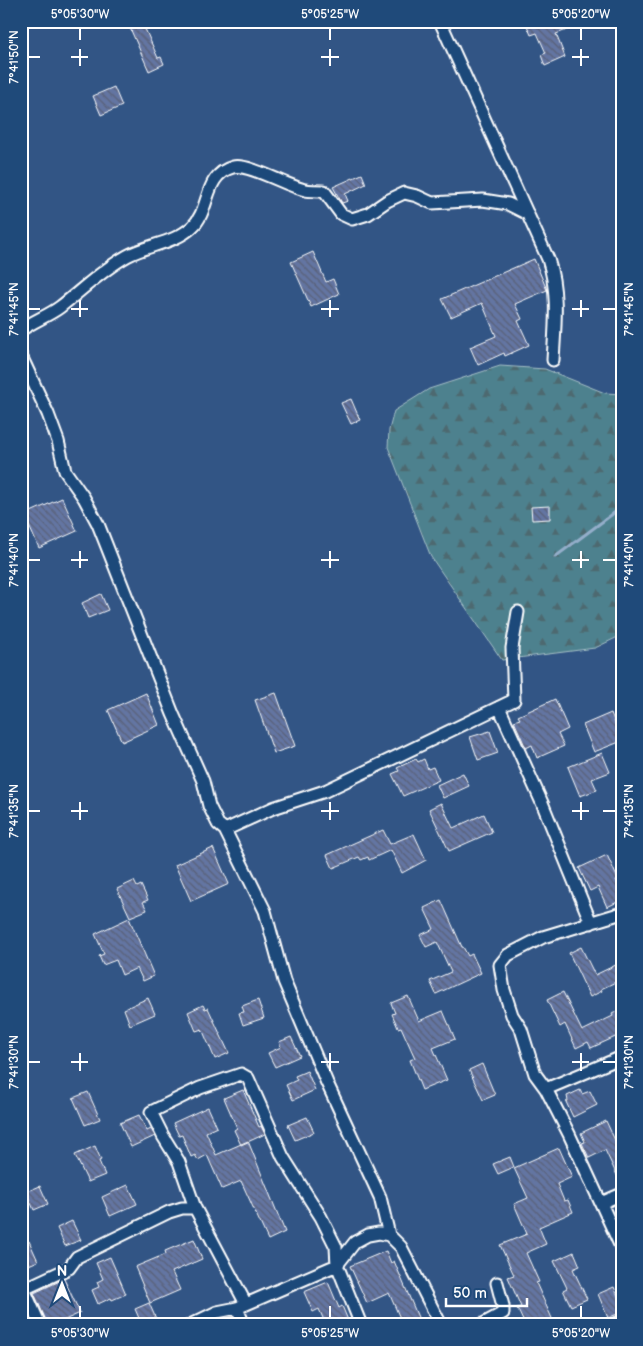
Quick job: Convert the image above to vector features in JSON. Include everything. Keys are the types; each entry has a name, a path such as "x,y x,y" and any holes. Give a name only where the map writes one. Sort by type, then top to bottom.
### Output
{"street":[{"path":"440,21 553,272 556,306 553,360"},
{"path":"21,330 58,308 102,272 125,257 138,250 173,239 193,226 200,216 215,178 225,170 235,166 254,171 304,190 324,191 341,214 352,219 368,214 387,201 404,193 417,196 432,203 483,200 508,204 528,214"},
{"path":"21,356 48,414 58,441 65,471 84,498 98,524 172,714 203,782 212,813 218,824 225,830 265,911 284,981 327,1084 380,1197 389,1235 400,1247 441,1325"},
{"path":"225,830 273,808 325,791 514,700 512,648 518,612"},
{"path":"499,707 591,924"},
{"path":"622,913 591,924 543,937 508,955 500,965 504,990 512,1015 520,1029 535,1074 546,1089 622,1250"},
{"path":"546,1089 622,1057"},
{"path":"244,1325 242,1306 195,1208 179,1162 151,1112 200,1088 241,1074 248,1078 283,1158 321,1217 336,1247 336,1264 361,1325"},
{"path":"601,1203 622,1194"},
{"path":"40,1325 24,1289 69,1268 77,1257 168,1212 182,1208 195,1208"},
{"path":"190,1325 217,1312 242,1306 336,1264 355,1242 368,1235 379,1233 389,1235"},
{"path":"481,1325 503,1313 497,1283"},
{"path":"613,1325 622,1321"}],"green space":[{"path":"500,366 545,369 605,393 622,394 622,635 595,648 502,660 431,557 388,447 389,430 394,411 429,389"}],"building":[{"path":"525,21 588,22 556,34 565,57 545,66 541,55 546,53 537,33 531,35"},
{"path":"142,22 158,58 161,57 164,64 149,71 130,28"},
{"path":"114,87 122,106 101,115 93,96"},
{"path":"362,174 366,184 345,194 348,201 342,203 333,187"},
{"path":"313,252 326,282 333,279 339,294 311,307 291,262"},
{"path":"534,259 547,290 515,304 522,319 518,321 529,345 505,356 504,353 478,365 470,347 496,336 482,303 451,317 442,299"},
{"path":"351,399 360,420 351,424 341,403"},
{"path":"62,498 77,531 39,548 24,515"},
{"path":"550,506 550,519 532,520 531,507"},
{"path":"101,594 108,610 88,618 82,603"},
{"path":"146,693 159,725 122,742 108,710"},
{"path":"276,693 295,746 274,753 255,700"},
{"path":"555,699 568,729 558,734 564,746 537,758 532,745 526,748 514,721 520,719 518,716"},
{"path":"611,713 622,741 594,752 583,725"},
{"path":"490,731 498,753 478,760 470,737"},
{"path":"602,753 610,772 592,779 597,790 580,796 568,767"},
{"path":"416,759 418,762 424,759 428,769 433,767 439,780 403,796 392,774 399,771 397,768"},
{"path":"463,773 469,786 443,798 437,785"},
{"path":"441,803 453,828 484,814 492,832 449,851 429,809"},
{"path":"383,830 390,844 414,834 426,860 402,873 391,850 369,860 368,857 361,860 359,857 333,868 327,855"},
{"path":"213,848 229,884 191,901 175,865"},
{"path":"607,855 622,891 622,900 607,907 598,887 590,891 579,868"},
{"path":"134,881 137,887 141,885 148,900 143,902 147,910 130,917 117,889"},
{"path":"441,900 462,947 468,956 472,954 481,973 436,994 430,981 451,972 437,942 426,947 420,935 434,929 424,908"},
{"path":"129,918 154,976 143,981 137,968 122,975 116,960 103,965 99,956 104,954 95,934"},
{"path":"581,947 595,975 622,962 622,979 601,989 602,991 590,997 569,953"},
{"path":"563,992 582,1031 613,1016 612,1014 622,1009 622,1034 591,1048 588,1042 576,1048 565,1024 560,1027 547,1000"},
{"path":"408,996 419,1021 443,1011 455,1039 433,1048 447,1080 422,1090 410,1060 415,1058 401,1027 398,1028 392,1014 395,1013 391,1003"},
{"path":"148,998 155,1014 130,1025 124,1009"},
{"path":"258,1000 264,1018 243,1025 239,1013 244,1012 242,1006"},
{"path":"203,1005 205,1009 208,1008 229,1053 215,1059 202,1029 196,1031 188,1012"},
{"path":"291,1037 300,1056 275,1067 268,1053 281,1047 279,1042"},
{"path":"482,1064 495,1095 483,1100 469,1070"},
{"path":"307,1071 315,1090 293,1100 286,1085 297,1080 295,1076"},
{"path":"243,1090 259,1127 261,1126 265,1134 241,1145 234,1130 237,1128 224,1098"},
{"path":"580,1090 582,1094 590,1091 597,1105 573,1117 566,1102 568,1101 567,1096"},
{"path":"88,1092 100,1119 85,1125 73,1098"},
{"path":"208,1107 217,1127 206,1132 216,1155 248,1141 285,1232 268,1240 241,1181 222,1189 207,1155 198,1160 195,1155 191,1157 182,1135 179,1136 173,1123"},
{"path":"139,1115 147,1131 151,1129 155,1136 131,1147 120,1123"},
{"path":"307,1117 314,1132 295,1140 288,1125"},
{"path":"606,1121 619,1149 622,1148 622,1186 605,1150 589,1158 582,1143 585,1142 581,1133"},
{"path":"95,1146 105,1175 88,1182 75,1155"},
{"path":"559,1148 572,1177 557,1184 564,1201 568,1200 573,1212 539,1227 546,1244 526,1253 539,1282 536,1283 555,1325 525,1325 517,1308 521,1307 508,1277 514,1275 500,1245 527,1234 514,1204 528,1198 514,1168"},
{"path":"510,1157 514,1167 498,1174 493,1164"},
{"path":"128,1185 137,1204 110,1216 102,1197"},
{"path":"40,1186 48,1204 34,1210 26,1192"},
{"path":"72,1221 81,1240 65,1246 57,1228"},
{"path":"194,1239 202,1259 172,1272 180,1290 150,1303 135,1267 166,1254 165,1251"},
{"path":"29,1241 38,1261 24,1267 21,1260 21,1244"},
{"path":"386,1251 391,1263 394,1261 420,1325 403,1325 389,1293 367,1303 350,1266"},
{"path":"574,1252 580,1266 573,1269 587,1299 571,1306 563,1290 567,1288 554,1261"},
{"path":"110,1257 126,1294 98,1304 92,1290 99,1287 97,1282 103,1279 96,1263"},
{"path":"64,1279 80,1313 54,1325 48,1325 34,1293"},
{"path":"328,1282 339,1308 342,1306 350,1325 326,1325 319,1309 313,1312 304,1292"},
{"path":"614,1287 622,1305 622,1312 608,1318 598,1294"},
{"path":"149,1303 157,1321 150,1325 142,1325 135,1309"}],"waterway":[{"path":"555,557 622,507"}]}
